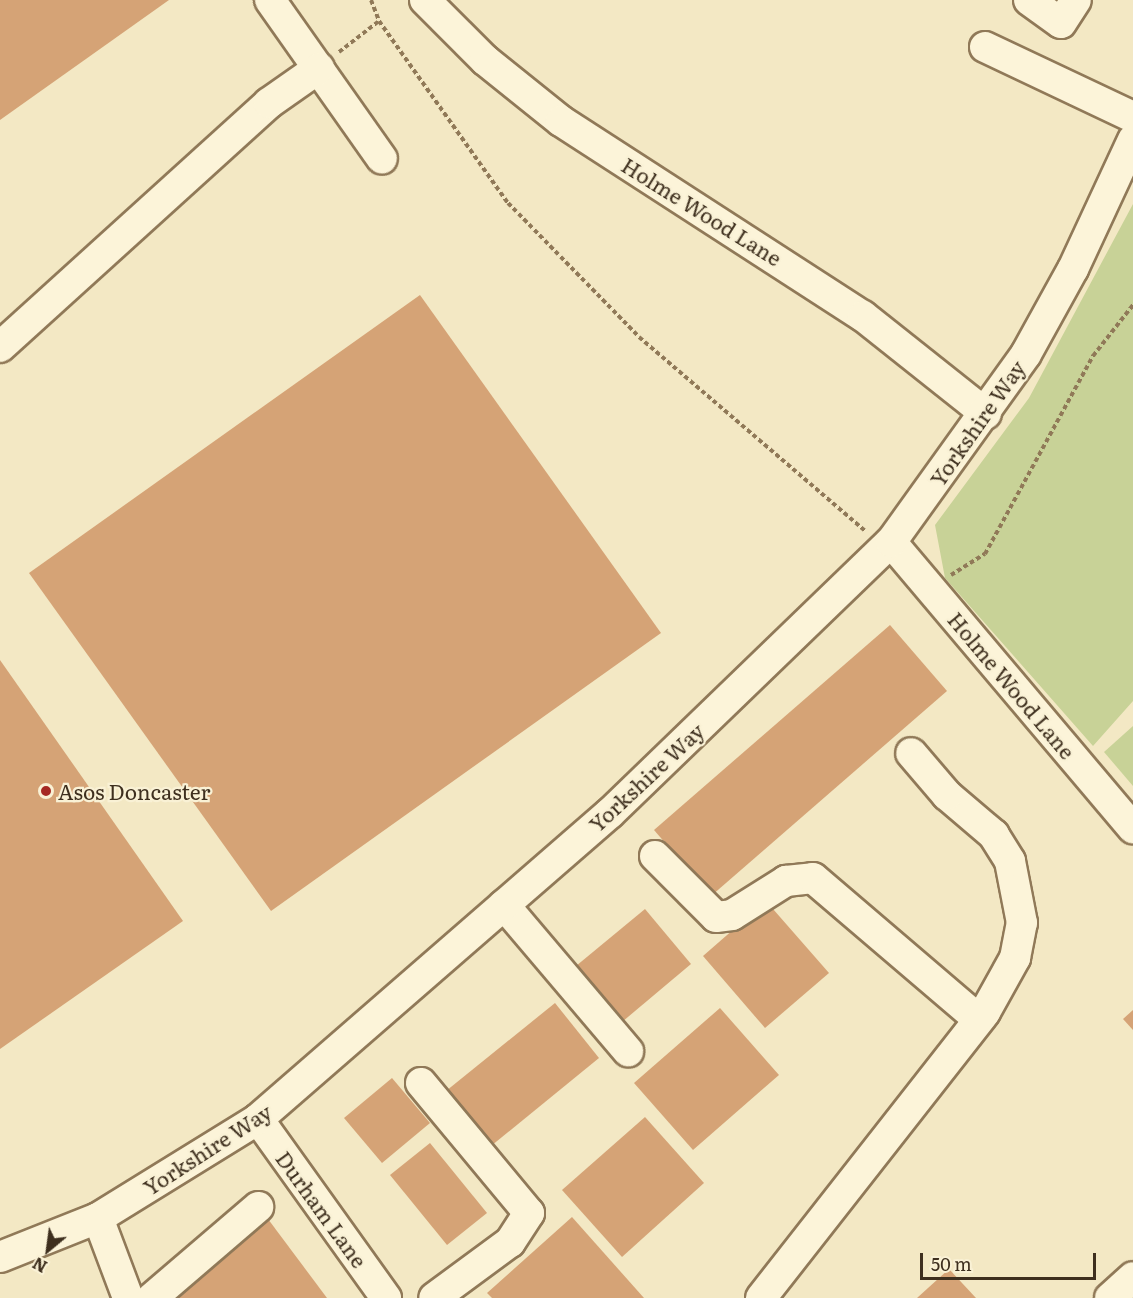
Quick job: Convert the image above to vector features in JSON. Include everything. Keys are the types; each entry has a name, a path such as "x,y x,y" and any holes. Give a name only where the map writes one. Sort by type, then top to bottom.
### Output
{"street":[{"path":"270,0 382,159"},
{"name":"Holme Wood Lane","path":"425,0 485,60 561,121 863,316 986,414"},
{"path":"1029,0 1061,23 1077,0"},
{"path":"985,47 1133,117"},
{"path":"0,347 269,103 319,68"},
{"name":"Yorkshire Way","path":"0,1257 98,1218 258,1119 610,813 891,542 986,414 1073,269 1133,140"},
{"name":"Holme Wood Lane","path":"891,542 1133,828"},
{"path":"761,1298 979,1020 1014,958 1020,896 1010,861 994,835 946,795 911,753"},
{"path":"655,856 716,917 732,915 786,880 813,878 979,1020"},
{"path":"504,905 628,1051"},
{"path":"422,1083 529,1213 510,1242 434,1298"},
{"name":"Durham Lane","path":"258,1119 386,1298"},
{"path":"158,1296 258,1207"},
{"path":"98,1218 128,1298"},
{"path":"1110,1298 1133,1277"}],"path":[{"path":"371,0 379,21 508,203 630,329 861,529 891,542"},
{"path":"319,68 379,21"},
{"path":"930,588 985,554 1093,356 1133,305"}],"green space":[{"path":"1133,204 1133,701 1093,746 945,578 935,525 1029,398"},
{"path":"1133,726 1133,786 1104,752"}],"building":[{"path":"0,0 169,0 0,120"},
{"path":"420,295 661,633 271,911 29,573"},
{"path":"890,625 947,691 711,896 654,830"},
{"name":"Asos Doncaster","path":"0,660 183,921 0,1049"},
{"path":"766,901 829,973 765,1028 703,956"},
{"path":"645,909 691,964 622,1022 576,966"},
{"path":"555,1003 599,1058 491,1146 446,1091"},
{"path":"720,1008 779,1075 693,1150 634,1083"},
{"path":"1133,1010 1133,1030 1123,1019"},
{"path":"392,1078 430,1123 382,1163 344,1118"},
{"path":"645,1117 704,1183 622,1257 562,1190"},
{"path":"430,1143 487,1213 447,1245 390,1175"},
{"path":"572,1217 644,1298 492,1298 487,1293"},
{"path":"268,1219 327,1298 178,1298 172,1290"},
{"path":"949,1269 976,1298 917,1298"}],"place":[{"name":"Asos Doncaster","path":"46,791"}]}
